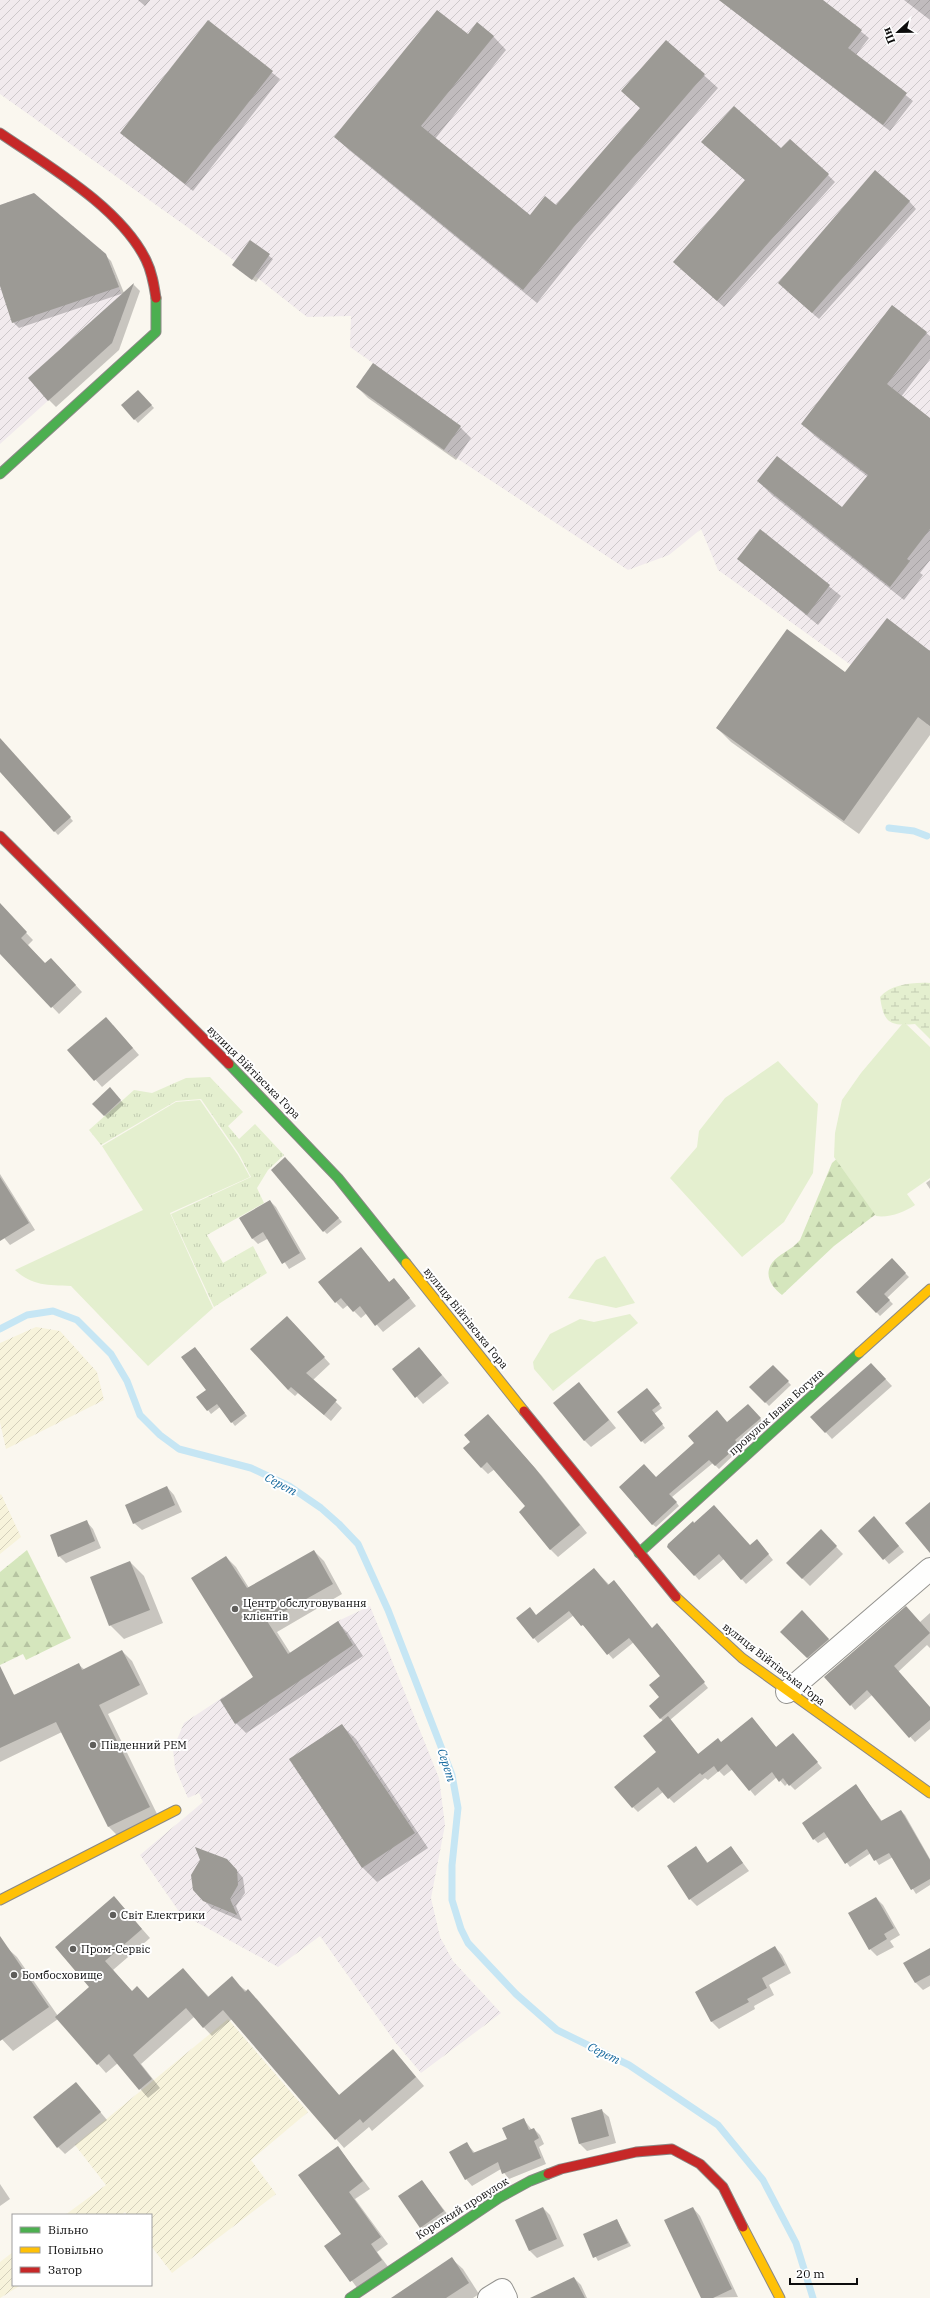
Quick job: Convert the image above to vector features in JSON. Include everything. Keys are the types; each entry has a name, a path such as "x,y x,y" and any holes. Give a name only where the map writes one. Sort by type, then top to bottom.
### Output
{"street":[{"path":"0,133 104,206 120,221 144,254 151,274 158,314 156,332 0,474"},
{"name":"вулиця Війтівська Гора","path":"0,836 251,1086 338,1178 673,1594 700,1621 742,1658 787,1692 930,1793"},
{"name":"провулок Івана Богуна","path":"639,1553 930,1289"},
{"path":"787,1692 930,1569"},
{"path":"0,1900 176,1810"},
{"name":"Короткий провулок","path":"350,2298 466,2219 499,2198 530,2182 561,2169 636,2152 672,2149 700,2164 723,2187 780,2298"},
{"path":"489,2298 502,2290 506,2298"}],"shaded area":[{"path":"0,0 930,0 930,726 851,665 718,570 701,529 669,555 628,570 444,450 356,387 373,363 350,347 351,316 307,317 255,276 252,280 232,265 235,261 0,94"},
{"path":"34,193 106,254 126,305 112,343 0,444 0,205"},
{"path":"36,1327 60,1331 97,1372 104,1400 6,1449 0,1422 0,1343"},
{"path":"1,1494 21,1537 0,1554 0,1495"},
{"path":"370,1606 439,1778 445,1825 431,1898 440,1937 453,1961 501,2013 421,2073 395,2042 320,1936 278,1967 180,1913 140,1855 203,1802 199,1793 188,1798 175,1768 173,1749 184,1723 338,1621"},
{"path":"228,2019 308,2112 251,2160 276,2194 172,2273 152,2247 152,2214 126,2214 125,2212 122,2214 66,2214 106,2185 75,2145"},
{"path":"12,2253 12,2286 19,2286 0,2298 0,2262"}],"green space":[{"path":"930,983 930,1039 915,1024 894,1023 886,1018 880,997 890,989 903,985"},
{"path":"904,1022 930,1047 930,1178 907,1194 915,1205 897,1214 876,1216 834,1157 835,1133 842,1100 861,1073"},
{"path":"778,1061 818,1104 813,1173 784,1222 742,1257 670,1178 697,1147 699,1131 725,1098"},
{"path":"210,1077 243,1112 228,1126 239,1139 255,1124 284,1155 268,1170 257,1188 264,1203 207,1235 223,1263 253,1246 267,1273 214,1307 171,1214 251,1177 239,1154 201,1099 176,1101 101,1145 89,1130 134,1090 152,1093 186,1078"},
{"path":"200,1100 238,1155 250,1177 170,1213 213,1308 148,1366 71,1286 48,1285 34,1282 15,1270 143,1210 102,1146 176,1102"},
{"path":"841,1155 913,1186 834,1246 782,1295 775,1289 770,1281 768,1272 769,1268 774,1260 793,1247 800,1240 832,1163"},
{"path":"605,1256 635,1303 616,1308 568,1298 596,1260"},
{"path":"630,1314 638,1323 553,1391 534,1369 533,1362 550,1334 580,1319 594,1322"},
{"path":"27,1550 71,1638 26,1660 23,1654 0,1665 0,1572"}],"building":[{"path":"719,0 823,0 862,30 848,48 907,93 883,125"},
{"path":"437,10 468,34 477,22 494,36 421,126 530,215 545,196 556,205 640,108 621,91 666,40 705,74 577,223 523,290 334,137"},
{"path":"208,20 273,71 185,184 120,133"},
{"path":"734,106 781,148 790,139 829,174 717,301 673,262 745,180 701,142"},
{"path":"875,170 910,201 812,313 778,283"},
{"path":"34,193 106,254 119,287 12,323 0,286 0,205"},
{"path":"250,240 270,254 252,280 232,265"},
{"path":"134,283 112,343 48,401 28,378"},
{"path":"892,305 927,332 887,384 930,418 930,529 907,559 910,561 890,587 757,481 777,456 842,507 868,475 801,424"},
{"path":"373,363 461,426 444,450 356,387"},
{"path":"138,390 152,405 134,420 121,405"},
{"path":"760,529 830,585 807,615 737,559"},
{"path":"887,618 930,651 930,726 918,717 844,821 716,728 787,629 845,672"},
{"path":"0,738 71,817 54,832 0,772"},
{"path":"0,903 27,932 21,938 45,963 51,958 76,985 51,1008 0,954"},
{"path":"106,1017 133,1048 94,1081 67,1050"},
{"path":"110,1087 121,1100 104,1116 92,1104"},
{"path":"285,1157 339,1218 323,1232 271,1170"},
{"path":"0,1177 29,1223 0,1241"},
{"path":"270,1200 300,1253 282,1264 263,1232 252,1239 239,1218"},
{"path":"361,1247 389,1282 394,1278 410,1298 375,1326 360,1306 353,1312 341,1298 335,1303 318,1282"},
{"path":"892,1258 906,1273 884,1294 890,1300 876,1313 856,1292"},
{"path":"287,1316 325,1357 306,1373 337,1400 324,1415 291,1387 288,1390 250,1349"},
{"path":"195,1347 245,1413 231,1423 217,1404 207,1411 196,1397 206,1390 181,1357"},
{"path":"419,1347 442,1375 415,1398 392,1369"},
{"path":"871,1363 886,1379 825,1433 810,1417"},
{"path":"773,1365 789,1381 765,1403 749,1387"},
{"path":"579,1382 609,1420 584,1441 553,1403"},
{"path":"647,1388 660,1404 652,1410 663,1424 641,1442 617,1412"},
{"path":"748,1404 761,1418 735,1440 739,1445 715,1466 709,1460 669,1494 677,1502 652,1525 619,1487 644,1464 656,1477 694,1443 688,1436 717,1410 727,1422"},
{"path":"488,1414 535,1468 580,1525 550,1550 519,1512 525,1506 487,1462 481,1468 463,1448 470,1442 464,1435"},
{"path":"167,1486 175,1505 133,1524 125,1505"},
{"path":"930,1502 930,1553 905,1523"},
{"path":"714,1505 750,1545 757,1539 769,1554 741,1580 719,1554 694,1576 667,1547 668,1544 693,1521 694,1523"},
{"path":"874,1516 899,1546 883,1560 858,1531"},
{"path":"87,1520 95,1541 58,1557 50,1535"},
{"path":"821,1529 837,1546 802,1579 786,1563"},
{"path":"314,1550 333,1584 267,1621 288,1654 338,1621 353,1645 235,1724 220,1700 253,1677 191,1578 226,1556 247,1588"},
{"path":"130,1561 150,1610 109,1626 90,1577"},
{"path":"594,1568 608,1585 614,1580 652,1628 657,1623 705,1682 660,1719 649,1706 659,1697 649,1685 660,1676 629,1638 607,1655 583,1625 581,1626 569,1611 533,1639 516,1618 530,1607 536,1615"},
{"path":"906,1606 930,1633 894,1666 930,1707 930,1720 909,1738 867,1690 850,1706 824,1677"},
{"path":"802,1610 829,1639 807,1658 780,1632"},
{"name":"Південний РЕМ","path":"122,1650 140,1685 99,1705 150,1807 108,1827 56,1722 0,1748 0,1666 14,1695 79,1663 82,1670"},
{"path":"668,1716 698,1754 718,1738 721,1742 752,1717 776,1747 793,1733 818,1762 789,1786 783,1778 779,1782 772,1772 749,1791 727,1764 718,1772 714,1766 702,1775 700,1773 668,1799 658,1787 632,1808 614,1787 656,1752 643,1736"},
{"path":"342,1724 415,1833 362,1868 289,1759"},
{"path":"856,1784 881,1821 901,1810 930,1860 930,1879 911,1890 889,1853 874,1861 867,1849 845,1864 824,1832 813,1840 802,1823"},
{"path":"696,1846 707,1863 731,1846 743,1863 689,1900 667,1866"},
{"path":"195,1847 227,1859 237,1870 238,1885 230,1899 237,1915 203,1901 193,1890 191,1875 200,1860"},
{"path":"114,1896 142,1929 105,1961 132,1991 137,1986 148,1998 183,1968 208,1997 232,1976 245,1992 248,1989 339,2095 393,2049 416,2077 363,2123 360,2119 335,2140 223,2010 203,2028 186,2008 133,2055 152,2079 139,2090 109,2054 97,2065 55,2017 89,1987 55,1947"},
{"path":"876,1897 894,1928 884,1934 887,1939 869,1950 848,1913"},
{"name":"Бомбосховище","path":"0,1936 49,2007 0,2041"},
{"path":"775,1946 785,1965 762,1978 767,1988 747,1999 749,2002 711,2022 695,1992"},
{"path":"930,1948 930,1975 915,1983 903,1963"},
{"path":"76,2082 101,2112 57,2148 33,2117"},
{"path":"602,2109 609,2136 579,2144 571,2118"},
{"path":"524,2118 529,2130 534,2128 539,2138 534,2141 541,2158 502,2174 498,2162 465,2180 449,2152 467,2142 473,2153 507,2139 502,2128"},
{"path":"338,2146 363,2181 349,2192 381,2237 371,2244 382,2260 350,2282 324,2246 341,2234 298,2175"},
{"path":"422,2180 444,2211 420,2228 398,2196"},
{"path":"543,2207 557,2239 529,2251 515,2220"},
{"path":"693,2207 732,2289 713,2298 701,2298 664,2220"},
{"path":"617,2219 628,2243 593,2258 583,2234"},
{"path":"452,2257 469,2283 446,2298 391,2298"},
{"path":"574,2277 585,2298 530,2298"}],"waterway":[{"path":"889,828 914,831 927,836"},
{"name":"Серет","path":"0,1329 27,1315 53,1311 77,1320 111,1354 127,1381 140,1415 160,1435 179,1449 251,1468 289,1486 321,1508 358,1544 388,1610 452,1775 458,1808 452,1865 452,1900 461,1929 468,1943 516,1994 557,2030 629,2065 718,2125 763,2180 796,2243 813,2298"}],"traffic: fast":[{"path":"0,474 156,332 156,298"},
{"path":"229,1064 338,1178 406,1263"},
{"path":"639,1553 859,1353"},
{"path":"350,2298 499,2198 530,2181 548,2174"}],"traffic: slow":[{"path":"406,1263 524,1411"},
{"path":"859,1353 930,1289"},
{"path":"676,1597 742,1658 930,1793"},
{"path":"0,1900 176,1810"},
{"path":"743,2227 780,2298"}],"traffic: jam":[{"path":"0,133 81,189 119,222 134,241 146,260 154,283 156,298"},
{"path":"0,836 229,1064"},
{"path":"524,1411 676,1597"},
{"path":"548,2174 561,2169 636,2152 672,2149 700,2164 723,2187 743,2227"}],"place":[{"name":"Центр обслуговування клієнтів","path":"235,1609"},
{"name":"Південний РЕМ","path":"93,1745"},
{"name":"Світ Електрики","path":"113,1915"},
{"name":"Пром-Сервіс","path":"73,1949"},
{"name":"Бомбосховище","path":"14,1975"}]}
